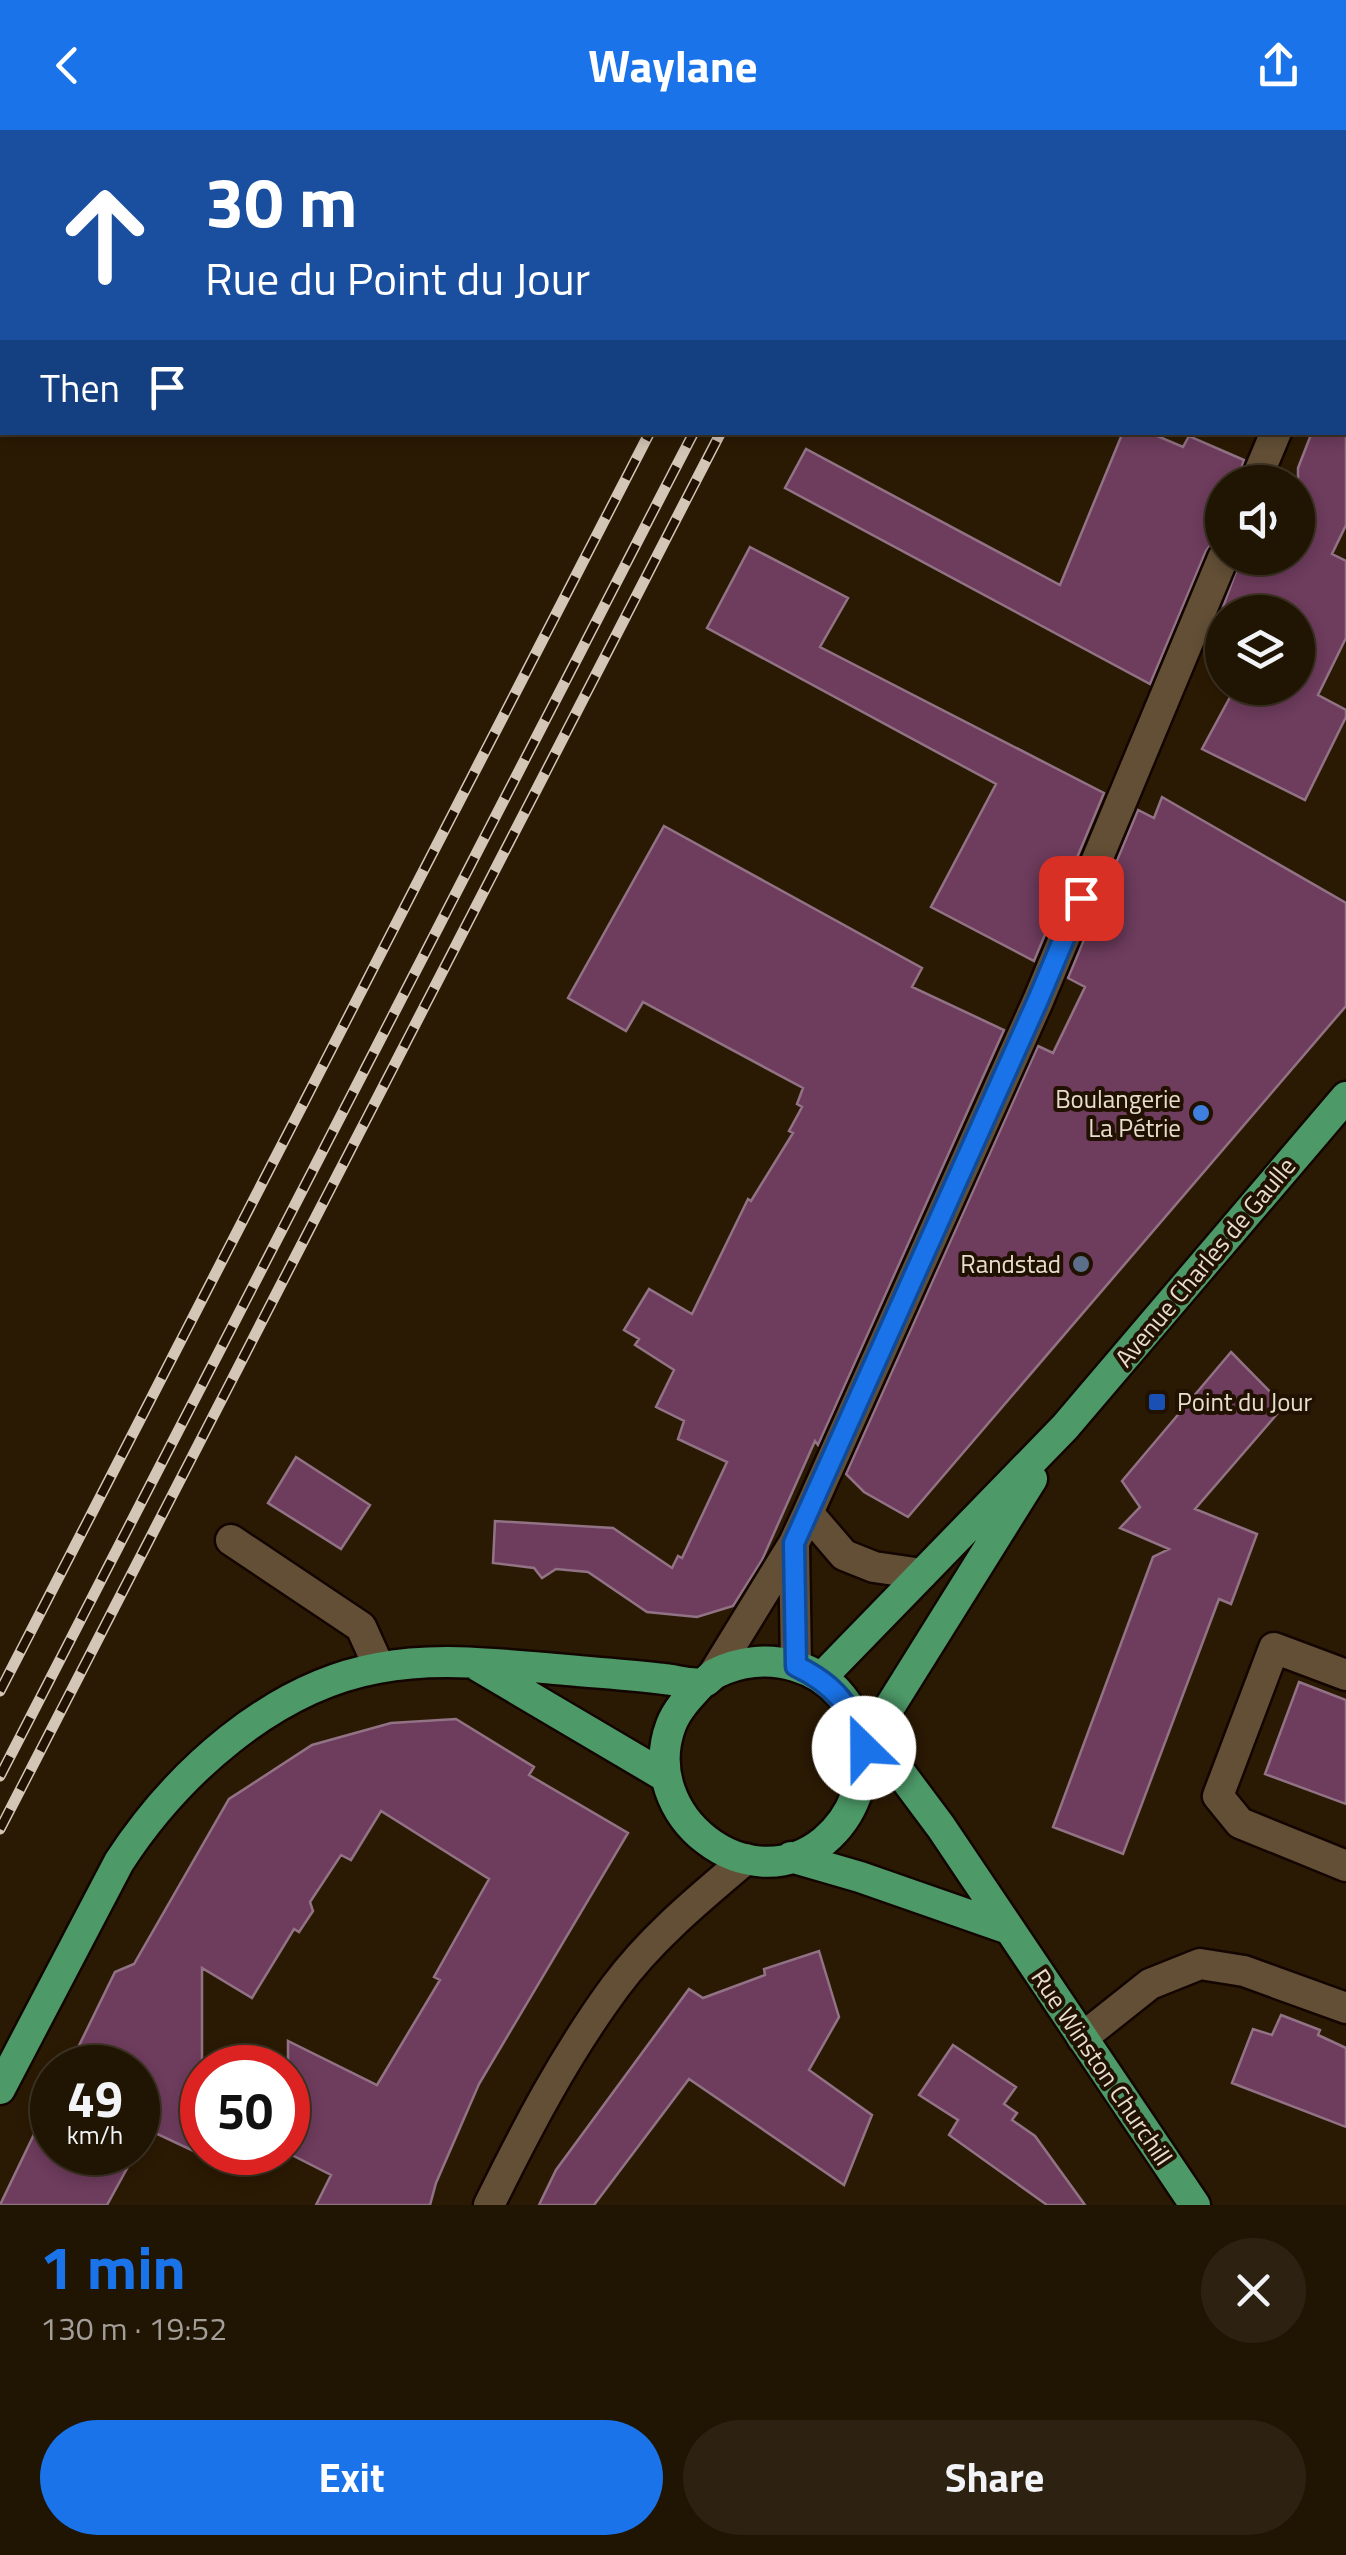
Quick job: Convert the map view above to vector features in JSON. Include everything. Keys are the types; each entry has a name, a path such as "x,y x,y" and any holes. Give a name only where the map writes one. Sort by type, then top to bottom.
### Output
{"main road":[{"name":"Avenue Charles de Gaulle","path":"1065,1426 1346,1097"},
{"path":"809,1672 922,1574 1065,1426"},
{"path":"864,1752 1065,1426"},
{"path":"768,1661 809,1672 842,1697 856,1720 864,1752 861,1789 846,1819 822,1843 791,1857 769,1861 746,1859 717,1849 693,1830 675,1805 666,1777 665,1750 671,1725 684,1702 708,1679 740,1664 768,1661"},
{"path":"471,1662 666,1777"},
{"path":"0,2088 119,1862 162,1802 201,1763 280,1707 327,1682 379,1668 471,1662 708,1679"},
{"name":"Rue Winston Churchill","path":"864,1752 900,1772 1195,2205"},
{"path":"791,1857 860,1876 1010,1929"}],"street":[{"path":"1262,465 1275,435"},
{"path":"708,1679 794,1543 808,1513 1038,1000 1216,575"},
{"path":"808,1513 844,1554 874,1567 922,1574"},
{"path":"231,1540 361,1627 379,1668"},
{"path":"794,1543 809,1672"},
{"path":"1346,1675 1274,1648 1218,1796 1240,1824 1346,1866"},
{"path":"489,2205 534,2113 616,1986 681,1915 746,1859"},
{"path":"1082,2038 1150,1984 1200,1964 1244,1971 1346,2008"}],"building":[{"path":"1122,435 1155,435 1183,447 1189,436 1244,460 1242,465 1205,465 1205,553 1150,684 785,488 806,449 1060,585"},
{"path":"1311,435 1346,435 1346,525 1332,554 1346,561 1346,638 1318,695 1346,710 1346,717 1305,800 1202,749 1226,705 1315,705 1315,595 1227,595 1235,575 1315,575 1315,465 1299,465"},
{"path":"750,547 848,598 820,647 1104,793 1034,961 931,907 996,784 707,628"},
{"path":"1162,797 1346,903 1346,1006 908,1517 864,1492 846,1474 1038,1046 1053,1053 1085,987 1068,978 1138,810 1154,818"},
{"path":"664,826 922,968 912,987 1004,1030 818,1445 815,1441 762,1560 733,1606 697,1617 647,1612 588,1572 556,1569 542,1578 534,1568 493,1563 495,1521 613,1528 672,1568 678,1556 682,1558 727,1462 678,1439 684,1421 656,1407 674,1370 635,1345 639,1339 624,1330 649,1289 692,1314 748,1199 751,1201 793,1133 789,1131 802,1107 797,1104 803,1088 643,1002 626,1031 568,998"},
{"path":"1231,1352 1284,1406 1195,1509 1257,1534 1231,1604 1219,1599 1123,1854 1053,1827 1153,1557 1169,1549 1120,1528 1140,1507 1122,1481"},
{"path":"296,1457 370,1505 341,1549 268,1503"},
{"path":"1299,1682 1346,1700 1346,1804 1265,1774"},
{"path":"456,1719 534,1767 529,1775 628,1833 479,2084 430,2205 316,2205 331,2175 310,2164 310,2052 377,2085 440,1980 434,1977 489,1879 381,1811 351,1860 341,1855 310,1902 313,1911 299,1932 294,1929 252,1998 202,1968 202,2045 180,2045 180,2145 160,2135 160,2045 79,2045 115,1972 134,1964 229,1799 312,1745 391,1723"},
{"path":"819,1951 839,2017 809,2070 872,2115 844,2185 689,2079 594,2205 539,2205 556,2170 689,1989 703,1998 765,1975 764,1969"},
{"path":"1281,2015 1320,2030 1318,2035 1346,2048 1346,2127 1232,2083 1253,2029 1272,2035"},
{"path":"953,2045 1016,2087 1004,2104 1017,2113 1012,2120 1035,2136 1085,2205 1047,2205 949,2135 958,2120 919,2095"},
{"path":"30,2143 30,2175 123,2175 107,2205 0,2205"}],"railway":[{"path":"0,1691 648,435"},
{"path":"0,1776 692,435"},
{"path":"0,1829 719,435"}],"place":[{"name":"Boulangerie La Pétrie","path":"1201,1113"},
{"name":"Randstad","path":"1081,1264"},
{"name":"Point du Jour","path":"1157,1402"}],"route":[{"path":"864,1748 856,1720 842,1697 821,1678 796,1666 794,1543 1081,898"}]}
